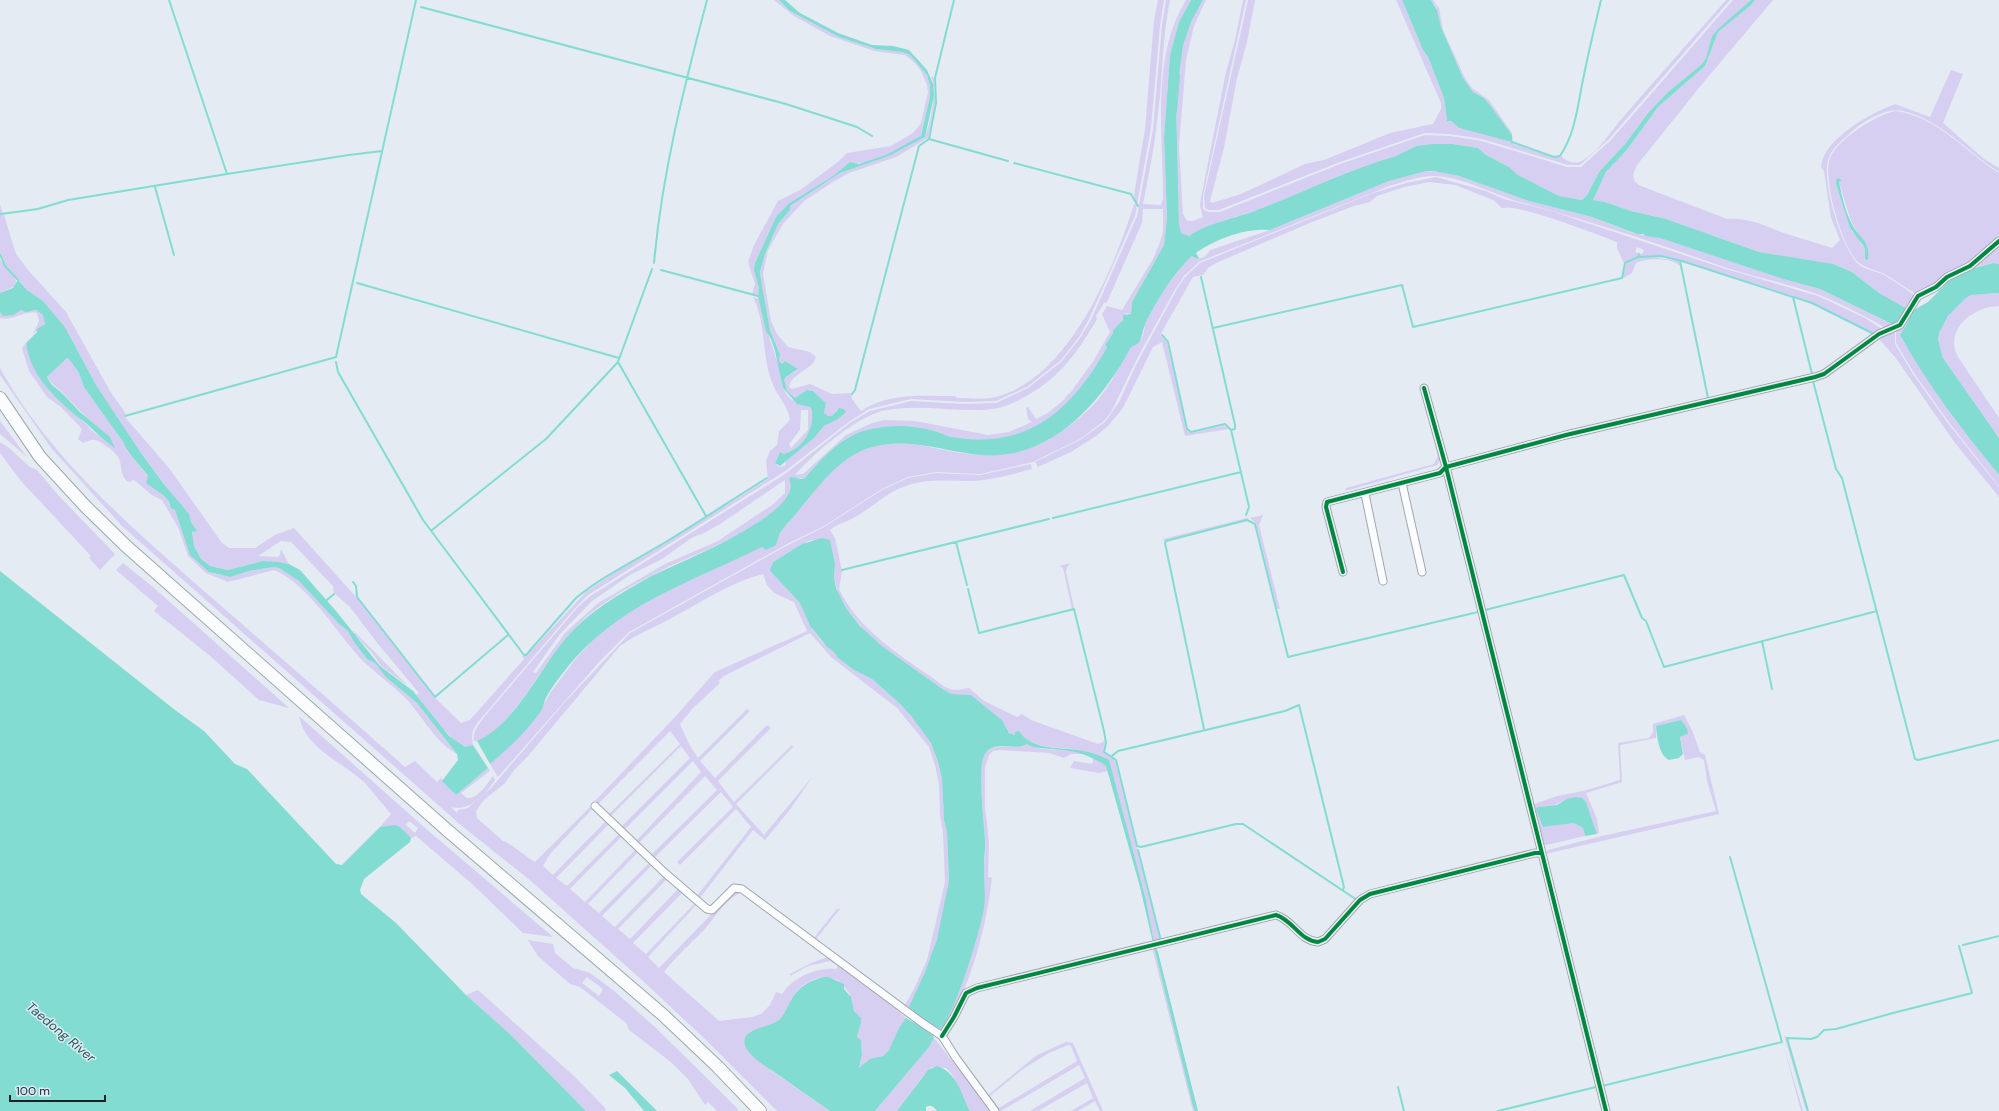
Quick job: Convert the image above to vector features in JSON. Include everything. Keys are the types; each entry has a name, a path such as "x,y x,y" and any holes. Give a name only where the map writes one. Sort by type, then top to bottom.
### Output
{"highway":[{"path":"0,398 40,457 86,507 130,549 453,835 662,1014 718,1067 760,1111"}],"street":[{"path":"1343,572 1326,506 1327,502 1365,494 1440,473 1446,467 1573,434 1815,378 1824,374 1879,334 1900,325 1918,296 1936,287 1947,277 1970,266 1999,241"},
{"path":"1424,388 1446,467 1606,1111"},
{"path":"1402,483 1422,572"},
{"path":"1365,494 1383,581"},
{"path":"595,806 665,873 707,909 712,910 734,888 742,889 920,1022 942,1036 956,1058 995,1111"},
{"path":"942,1036 954,1017 966,993 977,988 1276,915 1284,919 1308,940 1318,942 1325,939 1360,900 1370,894 1535,853 1541,853"}],"shaded area":[{"path":"774,0 779,0 790,11 839,37 876,49 902,52 910,55 927,75 931,91 921,136 906,146 876,159 866,162 850,162 833,176 788,204 776,217 755,263 755,271 759,285 759,293 756,295 752,294 755,284 748,262 754,245 778,201 800,190 838,162 847,153 891,146 913,133 921,123 928,92 927,85 921,71 915,63 905,55 874,51 830,36 794,16"},
{"path":"1158,0 1164,0 1160,25 1151,128 1137,205 1134,195 1145,129 1154,20"},
{"path":"1166,0 1170,0 1165,28 1160,99 1150,170 1143,204 1161,205 1163,199 1161,97 1163,71 1175,22 1186,0 1191,0 1179,22 1170,55 1164,138 1167,217 1164,245 1132,302 1131,314 1126,313 1120,324 1113,330 1113,333 1105,345 1107,347 1093,369 1079,389 1063,407 1026,431 1004,437 980,439 953,437 926,429 890,426 863,431 846,439 831,450 805,478 790,479 790,492 781,505 764,519 719,544 639,582 593,611 569,635 503,723 493,733 483,739 474,741 475,731 485,716 577,608 589,597 785,474 851,422 870,411 911,401 964,404 996,403 1028,388 1062,361 1080,338 1091,320 1137,216 1153,129 1162,25","holes":["1143,209 1163,209 1163,232 1153,259 1122,310 1107,306 1102,314 1110,332 1094,360 1071,392 1048,413 1036,419 1028,407 1026,408 1028,419 1032,422 1009,432 988,435 915,421 884,420 872,423 846,435 803,474 795,475 823,447 847,429 871,415 882,411 906,408 981,410 1001,407 1032,393 1055,376 1081,344 1097,319 1096,316 1104,303 1107,302 1142,223","785,480 785,493 772,505 718,541 665,564 598,603 565,633 536,673 533,672 560,634 592,601 630,575 662,559 693,537 720,524"]},
{"path":"1203,0 1206,0 1194,26 1186,60 1179,146 1183,214 1187,221 1193,221 1203,217 1200,206 1201,198 1226,72 1235,40 1243,0 1246,0 1203,196 1203,209 1208,212 1220,212 1340,164 1425,135 1450,136 1482,141 1567,167 1581,167 1611,140 1733,0 1751,0 1712,36 1706,58 1702,64 1667,93 1648,113 1625,144 1599,172 1587,195 1582,200 1559,196 1551,192 1518,175 1509,167 1486,155 1478,148 1453,144 1432,144 1416,146 1396,156 1343,174 1257,210 1203,228 1189,236 1181,233 1179,223 1176,98 1183,46 1191,22"},
{"path":"1248,0 1255,0 1247,42 1237,78 1224,148 1210,201 1212,203 1241,194 1305,164 1324,160 1390,133 1433,124 1441,109 1441,103 1396,0 1402,0 1423,50 1428,57 1444,98 1447,121 1451,121 1459,128 1512,141 1512,135 1490,105 1484,98 1473,92 1463,78 1441,27 1436,7 1431,0 1433,0 1439,8 1443,30 1465,78 1472,88 1489,100 1512,133 1513,144 1554,157 1561,156 1566,160 1575,163 1580,162 1595,151 1637,100 1726,0 1730,0 1609,139 1580,165 1568,165 1482,139 1450,134 1425,133 1340,162 1219,210 1208,210 1205,208 1204,196"},
{"path":"1755,0 1773,0 1703,83 1637,165 1633,175 1634,180 1641,186 1727,219 1751,221 1832,248 1840,240 1831,218 1824,171 1821,167 1824,157 1830,147 1850,128 1895,104 1930,117 1951,70 1963,74 1943,123 1984,159 1999,168 1999,172 1953,137 1929,121 1917,115 1896,110 1882,113 1862,124 1839,143 1829,157 1827,180 1830,195 1839,227 1851,254 1859,265 1884,275 1914,295 1906,309 1879,293 1852,272 1837,266 1759,252 1666,219 1593,200 1606,172 1626,151 1658,107 1705,66 1718,32 1750,6"},
{"path":"931,76 934,78 935,103 928,138 896,157 849,173 804,201 783,224 768,250 763,274 771,321 777,334 788,347 810,352 816,357 811,365 791,382 789,387 792,389 810,384 832,394 851,393 852,399 861,411 883,401 906,396 955,396 957,398 977,399 996,397 1022,386 1046,368 1066,345 1085,318 1101,289 1114,259 1134,204 1137,205 1135,216 1089,319 1079,337 1061,360 1027,387 996,401 964,402 911,399 869,409 850,421 784,472 588,595 576,607 478,722 474,728 472,736 473,745 467,748 454,740 440,725 416,695 419,693 378,644 350,607 334,593 333,586 291,542 281,541 258,556 278,557 281,549 289,564 263,561 228,570 210,566 201,559 192,542 193,525 173,495 141,453 96,385 65,327 43,301 27,290 5,264 0,251 0,214 4,215 16,254 28,270 66,312 110,391 126,414 124,416 169,468 222,543 229,548 255,548 275,535 294,528 356,597 435,698 461,723 470,720 524,659 522,656 527,655 586,592 630,562 664,544 768,479 766,461 770,451 777,445 779,431 790,420 787,410 774,387 770,376 760,319 753,297 760,299 765,325 779,367 785,392 793,401 810,407 812,412 811,426 803,441 790,452 784,454 780,452 775,463 779,467 785,466 786,461 814,438 824,426 842,415 837,409 832,416 828,416 824,413 826,403 813,391 807,390 795,398 787,391 783,380 798,370 785,361 782,365 779,361 780,355 770,330 760,272 765,254 778,224 790,210 790,206 840,173 889,156 925,137 931,115 933,98 933,83","holes":["801,410 808,410 808,430 791,448 789,444 800,430"]},
{"path":"1896,111 1925,120 1950,136 1999,173 1999,239 1946,279 1923,291 1914,293 1886,275 1858,262 1852,254 1840,228 1831,196 1828,168 1830,158 1834,151 1859,128 1888,113","holes":["1841,178 1839,182 1850,218 1865,248 1861,244 1858,237 1852,232 1836,184","1865,248 1868,254 1865,259"]},
{"path":"1427,171 1443,172 1459,176 1529,201 1592,217 1633,233 1660,238 1783,279 1820,289 1885,321 1902,320 1887,329 1820,295 1727,268 1624,233 1510,199 1447,177 1425,176 1392,185 1199,262 1184,276 1176,288 1141,351 1111,412 1104,421 1080,439 1033,462 980,474 936,472 908,477 882,489 824,526 787,544 629,632 601,660 498,777 490,764 508,748 540,712 550,693 577,657 602,631 639,606 677,586 762,547 776,545 780,533 786,525 826,478 852,455 868,448 884,444 900,443 915,444 962,453 997,455 1023,450 1048,440 1083,415 1098,400 1113,379 1128,350 1142,337 1146,322 1166,287 1192,256 1197,259 1205,257 1210,250 1270,230 1389,181"},
{"path":"1436,177 1486,191 1504,199 1551,211 1726,269 1818,296 1865,318 1885,331 1875,334 1807,300 1682,261 1661,256 1638,257 1644,250 1637,247 1635,252 1638,253 1637,257 1624,263 1617,248 1617,242 1524,210 1502,208 1493,200 1455,185 1429,182 1404,187 1377,196 1370,202 1354,206 1312,222 1216,263 1208,268 1203,275 1193,277 1160,335 1167,343 1188,432 1191,433 1224,426 1229,429 1185,436 1162,342 1153,347 1123,408 1108,426 1096,436 1071,452 1038,467 1035,462 1080,440 1105,422 1119,402 1136,365 1177,289 1185,277 1200,263 1373,193 1406,183"},
{"path":"0,205 3,213 0,214"},
{"path":"1999,246 1999,264 1992,263 1968,270"},
{"path":"1652,257 1679,261 1680,266 1670,261 1658,259 1641,261 1636,263 1632,273 1622,279 1626,264 1638,258"},
{"path":"0,258 14,277 17,285 0,293"},
{"path":"1999,293 1999,306 1980,310 1964,321 1958,329 1954,347 1958,357 1999,418 1999,438 1943,358 1938,339 1940,331 1948,316 1966,298 1971,295"},
{"path":"21,310 40,311 43,314 45,324 33,334 39,321 37,313 27,313 5,319 0,318 0,312 3,316"},
{"path":"1907,319 1907,324 1900,335 1922,372 1946,407 1999,475 1999,486 1948,421 1914,373 1896,343 1896,330"},
{"path":"1895,331 1895,344 1913,374 1947,422 1999,487 1999,497 1955,443 1895,357 1877,337"},
{"path":"26,343 29,356 40,378 56,398 91,430 108,443 110,437 86,417 47,377 67,358 69,359 79,373 84,387 128,451 148,477 146,483 154,487 168,500 169,505 175,510 189,551 212,573 230,577 249,571 273,567 279,568 299,581 339,624 347,630 367,659 375,663 390,680 417,703 457,754 437,738 410,703 394,687 365,663 323,612 300,587 287,577 274,570 228,582 206,573 188,556 178,527 162,500 152,495 134,480 129,482 126,480 122,474 118,457 109,448 96,440 83,443 78,439 82,429 61,407 47,397 29,371 22,348"},
{"path":"0,368 42,431 67,461 120,516 405,767 415,761 437,782 441,778 456,795 488,768 490,771 461,793 467,798 471,798 478,794 493,776 495,780 484,794 491,788 565,702 630,633 788,545 824,527 882,490 908,478 936,473 980,475 1031,464 1032,469 995,478 972,481 947,480 914,483 887,495 854,518 833,528 830,530 835,538 842,571 839,589 856,615 878,638 945,687 955,690 969,688 984,701 1017,717 1022,714 1031,720 1098,744 1105,741 1103,752 1111,756 1115,761 1160,941 1154,942 1146,900 1109,763 1086,752 1048,747 1033,743 1021,735 1013,735 1007,731 1002,720 971,695 952,694 944,690 882,646 865,631 846,608 838,593 834,578 835,564 832,559 831,543 812,540 808,541 773,562 771,570 772,573 800,603 810,626 822,642 833,651 838,658 854,670 872,679 898,702 918,724 931,743 936,756 942,779 944,820 947,832 949,881 942,922 932,954 918,989 944,1025 956,999 965,972 979,927 984,904 985,845 981,769 985,754 994,748 1016,747 1027,744 1034,747 1085,754 1071,754 1064,758 1049,753 1000,750 993,751 989,755 985,767 985,806 989,842 988,877 992,878 986,917 976,957 962,995 943,1030 932,1027 813,939 837,909 840,909 816,939 905,1005 927,960 945,882 939,785 935,765 929,747 897,708 831,657 810,633 724,676 718,681 720,683 692,709 680,724 689,744 698,758 747,709 750,711 700,761 715,778 767,725 771,728 718,781 734,802 792,745 793,747 736,804 764,835 813,776 789,811 765,840 753,830 699,899 696,897 751,827 736,809 680,865 677,862 733,807 721,792 653,859 650,856 717,790 705,776 637,845 635,842 701,772 693,761 623,831 620,828 690,758 681,746 610,817 608,815 680,744 670,731 598,804 595,801 674,718 715,672 807,631 794,602 774,593 767,585 763,574 751,577 729,587 634,637 620,646 528,756 514,770 505,783 484,800 476,811 477,818 503,841 510,844 535,862 592,805 594,807 550,854 543,866 553,875 607,820 610,823 556,878 567,886 620,833 623,835 570,889 585,902 636,849 639,851 588,904 599,913 650,862 653,864 602,916 615,927 665,875 668,878 618,929 630,939 679,888 683,892 633,943 646,954 695,903 697,904 648,957 659,968 733,892 743,892 731,899 721,909 703,931 664,972 719,1021 752,1017 761,1014 770,1005 776,992 782,994 799,978 806,974 821,970 836,969 838,966 830,961 808,966 790,976 790,974 811,963 831,956 898,1008 897,1010 906,1018 888,1051 878,1059 859,1069 862,1055 861,1040 857,1038 861,1023 853,1008 849,993 839,981 833,978 827,977 815,979 803,985 794,995 785,1013 778,1021 774,1024 750,1032 770,1070 830,1111 777,1111 706,1040 643,981 531,881 462,826 122,526 52,449 0,375","holes":["476,801 468,808 458,810 457,813 451,807 465,807"]},
{"path":"0,421 27,457 0,434"},
{"path":"1430,424 1441,459 1437,465 1345,491 1346,488 1434,464 1438,456"},
{"path":"0,442 8,447 30,467 37,470 58,495 115,554 100,570 89,558 91,556 21,481 0,453"},
{"path":"1263,515 1259,525 1280,609 1277,609 1256,523 1250,518"},
{"path":"1247,518 1249,519 1164,541 1163,539"},
{"path":"123,563 153,587 289,708 259,700 209,655 154,611 158,606 116,570"},
{"path":"1071,563 1067,567 1066,572 1074,608 1072,609 1063,568 1059,566"},
{"path":"353,630 408,686 381,666 373,654 355,635"},
{"path":"1684,715 1692,730 1700,752 1705,755 1719,814 1545,854 1548,850 1602,836 1716,811 1707,781 1704,760 1699,757 1685,760 1680,737 1688,734 1656,726 1656,738 1620,745 1622,782 1586,793 1597,819 1599,833 1597,834 1586,802 1573,799 1555,805 1543,806 1543,827 1574,823 1583,828 1585,836 1546,845 1542,843 1532,805 1557,796 1583,791 1620,780 1618,743 1649,738 1653,732 1653,724"},
{"path":"299,716 424,827 553,937 523,933 471,883 416,836 411,838 397,826 380,827 391,814 365,783 317,746 303,727","holes":["409,821 418,828 415,833 406,825"]},
{"path":"1093,757 1106,766 1108,771 1099,773 1070,768 1074,761 1091,764 1093,762"},
{"path":"528,940 553,944 555,953 573,968 590,973 613,990 656,1028 737,1108 738,1111 717,1111 708,1102 705,1105 688,1079 672,1063 629,1030 626,1023 580,987 570,984 538,956","holes":["587,977 603,989 599,996 582,983"]},
{"path":"1152,947 1154,947 1195,1111 1193,1111"},
{"path":"478,990 575,1077 606,1109 605,1111 586,1111 511,1035 466,995"},
{"path":"1784,1035 1787,1038 1807,1111 1806,1111"},
{"path":"934,1038 992,1111 970,1111 952,1074 946,1068 932,1067 923,1076 897,1111 875,1111 929,1047"},
{"path":"1066,1042 1073,1043 1103,1111 1100,1111 1095,1101 1078,1111 1071,1111 1093,1098 1087,1083 1038,1111 1030,1111 1085,1078 1079,1065 1001,1111 998,1111 987,1096 1037,1055","holes":["1068,1045 1071,1046 1077,1061 999,1108 990,1096 1023,1069 1049,1053"]},
{"path":"1783,1043 1803,1111 1801,1111"}],"water":[{"path":"779,0 785,0 800,13 838,33 872,45 893,46 909,50 927,70 933,84 934,96 925,137 889,156 840,173 790,206 790,210 778,224 765,254 760,272 770,330 780,355 779,361 782,364 785,361 798,369 784,380 787,391 795,398 807,390 813,391 826,403 824,413 828,416 832,416 839,408 844,409 846,412 838,419 824,426 814,438 780,466 775,463 780,452 784,454 790,452 803,441 811,426 812,412 810,407 797,404 783,388 775,351 771,339 766,331 758,296 759,288 754,270 755,263 776,217 788,204 833,176 850,162 859,164 886,155 921,136 930,96 930,86 927,75 910,55 902,52 876,49 839,37 790,11"},
{"path":"1191,0 1203,0 1191,22 1183,46 1176,98 1179,223 1181,233 1189,236 1196,231 1213,224 1257,210 1343,174 1396,156 1416,146 1432,144 1453,144 1478,148 1486,155 1509,167 1518,175 1559,196 1582,200 1587,195 1599,172 1625,144 1648,113 1667,93 1702,64 1706,58 1712,36 1718,29 1751,0 1755,0 1750,6 1718,32 1705,66 1658,107 1626,151 1606,172 1593,200 1666,219 1759,252 1833,264 1852,272 1879,293 1907,309 1894,325 1820,289 1783,279 1660,238 1637,234 1592,217 1529,201 1459,176 1427,171 1389,181 1270,230 1250,231 1221,239 1196,253 1199,258 1197,259 1192,256 1166,287 1146,322 1139,343 1131,347 1102,392 1084,412 1064,429 1043,443 1019,452 993,455 965,453 900,443 874,447 861,451 850,457 820,484 780,533 776,545 766,550 762,547 664,593 619,620 597,637 577,656 560,677 545,700 541,711 530,725 511,746 490,764 477,741 490,734 514,711 563,642 581,622 602,606 648,578 734,537 758,522 778,507 789,493 789,479 791,477 801,479 805,478 831,450 846,439 863,431 890,426 926,429 952,437 979,439 1003,437 1025,431 1045,420 1063,407 1079,389 1093,369 1107,347 1105,345 1113,333 1113,330 1123,320 1123,315 1131,314 1132,302 1164,245 1167,217 1164,138 1170,55 1179,22"},
{"path":"1402,0 1431,0 1437,10 1441,27 1463,78 1473,92 1484,98 1490,105 1512,135 1512,142 1459,128 1451,121 1447,121 1444,98 1428,57 1423,50"},
{"path":"1838,178 1842,180 1839,182 1850,219 1866,244 1868,260 1865,259 1865,248 1850,228 1836,184 1836,180"},
{"path":"1993,263 1999,264 1999,293 1971,295 1966,298 1948,316 1940,331 1938,339 1943,358 1999,438 1999,475 1946,407 1922,372 1900,335 1907,324 1910,312 1928,302 1951,279 1968,270"},
{"path":"18,280 27,290 43,301 65,327 96,385 141,453 189,514 191,522 197,531 192,532 194,546 201,559 210,566 228,570 263,561 289,564 300,570 336,611 380,666 413,691 449,736 465,747 473,745 488,768 456,795 442,781 458,760 457,754 417,703 386,677 375,663 367,659 347,630 339,624 299,581 279,568 273,567 249,571 230,577 209,572 190,555 175,510 171,508 168,500 163,495 146,483 148,476 128,451 84,387 79,373 69,359 67,358 47,377 51,384 80,412 110,437 115,448 58,400 37,374 28,354 26,343 37,332 37,329 45,324 43,315 36,310 26,312 21,310 13,315 3,316 0,312 0,293 13,288"},
{"path":"822,538 830,540 835,564 834,578 836,588 846,608 860,626 882,646 944,690 952,694 971,695 1002,720 1009,733 1015,735 1015,732 1019,731 1030,742 1037,745 1085,751 1109,760 1146,900 1153,943 1140,887 1106,766 1088,756 1071,751 1033,747 1027,744 1016,747 994,747 985,754 981,770 985,841 985,902 982,919 967,971 947,1020 941,1028 932,1027 919,1018 909,1007 925,972 937,939 949,881 947,832 944,820 942,779 931,743 912,717 898,702 872,679 854,670 828,648 810,626 800,603 770,570 773,562 802,544"},
{"name":"Taedong River","path":"0,571 175,710 204,731 235,764 247,769 336,864 342,865 380,827 395,825 400,827 411,838 410,842 364,879 360,890 361,894 396,923 466,995 511,1035 586,1111 0,1111"},
{"path":"1681,720 1687,728 1688,734 1680,737 1683,754 1679,758 1669,760 1661,750 1656,726"},
{"path":"1575,797 1582,798 1586,802 1597,834 1585,836 1583,828 1574,823 1543,827 1536,809 1538,807 1557,805 1567,799"},
{"path":"1154,947 1156,947 1158,952 1198,1111 1195,1111 1193,1106"},
{"path":"823,977 829,977 844,984 844,989 851,997 854,1011 861,1018 857,1037 861,1040 862,1055 859,1068 870,1059 883,1056 889,1050 899,1028 906,1018 932,1033 934,1038 929,1047 875,1111 830,1111 758,1061 746,1048 744,1042 747,1035 779,1020 784,1014 792,998 803,986"},
{"path":"937,1066 944,1069 954,1078 970,1111 937,1111 934,1107 929,1106 926,1107 926,1111 897,1111 928,1070"},
{"path":"617,1071 657,1111 644,1111 625,1088 609,1075"}],"waterway":[{"path":"169,0 227,174"},
{"path":"125,416 336,357 416,0"},
{"path":"654,263 662,196 668,163 682,98 707,0"},
{"path":"954,0 935,78 936,103 929,139 1008,161"},
{"path":"1512,142 1554,157 1560,156 1570,137 1573,127 1601,0"},
{"path":"421,7 786,104 857,127 872,136"},
{"path":"1176,112 1179,75"},
{"path":"852,394 855,390 919,146 929,139"},
{"path":"1,214 38,209 68,200 382,151"},
{"path":"1014,163 1131,194 1138,206"},
{"path":"155,187 174,255"},
{"path":"0,254 5,266 18,280"},
{"path":"1639,254 1638,257 1661,256 1682,261 1793,297 1812,374"},
{"path":"1213,328 1402,285 1413,327 1622,278 1625,263 1638,257"},
{"path":"1680,261 1708,398"},
{"path":"432,530 546,439 618,362 652,269"},
{"path":"661,270 758,296"},
{"path":"1201,277 1235,425 1235,429 1231,430"},
{"path":"357,283 619,358"},
{"path":"1794,297 1812,303 1874,334"},
{"path":"1162,335 1168,342 1187,429 1191,432 1225,424 1231,430 1249,507 1246,515"},
{"path":"336,362 338,372 423,520 524,655 526,655 576,598 586,590 767,478"},
{"path":"618,362 706,516"},
{"path":"1813,381 1836,469 1842,478 1915,759 1918,760 1999,740"},
{"path":"1053,518 1241,472"},
{"path":"842,570 1049,519"},
{"path":"1204,729 1165,543 1166,541 1247,520 1255,524 1288,657 1478,612"},
{"path":"956,542 967,585"},
{"path":"1485,610 1624,575 1642,618 1646,621 1664,667 1877,611"},
{"path":"353,582 356,586 357,597 435,697 508,635"},
{"path":"968,589 979,633 1074,609 1104,731 1106,743 1104,752 1116,760 1137,846 1141,847 1236,824 1243,824 1357,900"},
{"path":"327,600 334,594"},
{"path":"1762,641 1772,689"},
{"path":"1112,756 1118,751 1285,711 1299,705 1344,887 1343,890"},
{"path":"1138,850 1161,941"},
{"path":"1602,1086 1782,1042 1730,857"},
{"path":"1963,945 1999,936"},
{"path":"1808,1111 1787,1038 1811,1039 1817,1037 1824,1030 1836,1029 1972,993 1959,946"},
{"path":"1398,1087 1404,1111"},
{"path":"1498,1111 1596,1087"}],"cycle path":[{"path":"1343,572 1326,507 1327,502 1440,473 1446,467 1566,435 1824,374 1879,334 1900,325 1918,296 1936,287 1947,277 1970,266 1999,241"},
{"path":"1424,388 1446,467 1606,1111"},
{"path":"942,1036 954,1017 966,993 977,988 1276,915 1287,921 1306,938 1318,942 1325,939 1360,900 1370,894 1535,853 1541,853"}]}
